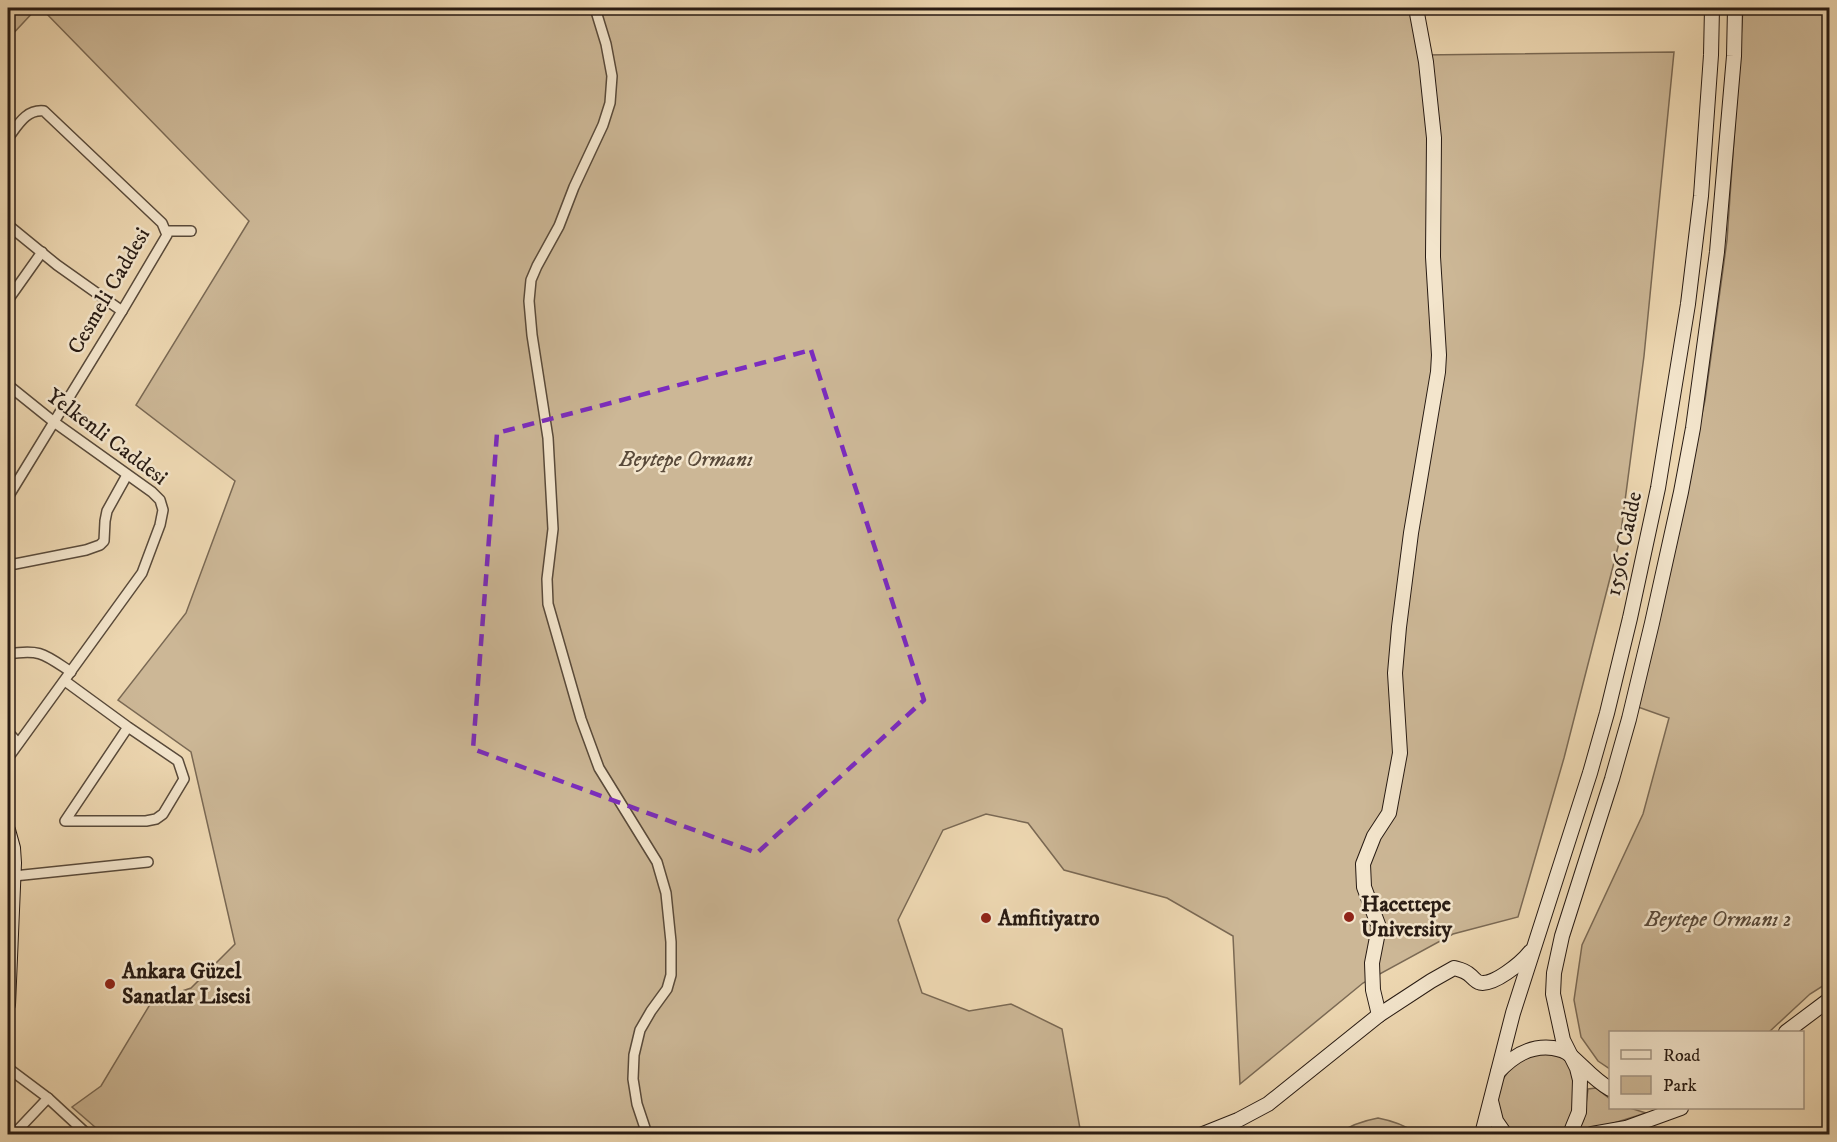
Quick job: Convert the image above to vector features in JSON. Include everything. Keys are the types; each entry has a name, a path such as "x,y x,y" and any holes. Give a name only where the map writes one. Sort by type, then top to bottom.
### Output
{"main road":[{"path":"1379,1015 1373,990 1372,963 1379,927 1364,888 1363,864 1374,836 1389,813 1400,753 1395,673 1399,627 1410,533 1439,355 1433,257 1434,138 1426,62 1416,8"},
{"name":"1596. Cadde","path":"1482,1134 1516,1004 1604,723 1630,618 1658,488 1688,304 1700,206 1712,55 1712,8"},
{"name":"1596. Cadde","path":"1570,1134 1579,1112 1580,1090 1577,1068 1563,1040 1553,994 1554,973 1562,936 1629,719 1685,471 1711,307 1717,252 1734,57 1735,8"},
{"path":"8,830 13,848 14,876 8,1005"},
{"path":"1203,1134 1238,1120 1268,1104 1379,1015 1454,968 1465,971 1481,983 1491,981 1520,964 1534,947"},
{"path":"1787,1031 1830,999"},
{"path":"1497,1073 1516,1055 1532,1048 1549,1048 1569,1053 1599,1083 1609,1088"},
{"name":"1596. Cadde","path":"1491,1096 1496,1121 1505,1134"},
{"path":"1592,1134 1626,1128 1670,1109"}],"street":[{"path":"595,8 606,44 612,76 610,104 560,226 531,280 529,301 548,438 553,529 547,579 548,604 581,719 599,768 657,862 666,893 671,942 671,975 667,988 640,1030 634,1055 633,1079 637,1104 647,1134"},
{"name":"Cesmeli Caddesi","path":"8,138 26,115 36,110 44,111 162,223 167,235 8,497"},
{"path":"8,225 122,311"},
{"path":"166,231 191,231"},
{"path":"8,300 42,252"},
{"name":"Yelkenli Caddesi","path":"8,385 54,422 152,492 160,500 163,510 160,525 142,573 8,758"},
{"path":"8,562 15,564 86,550 100,545 104,541 107,511 127,475"},
{"path":"8,654 27,651 43,654 71,672"},
{"path":"65,681 178,761 184,779 162,814 156,819 65,821 128,727"},
{"path":"8,732 18,743"},
{"path":"14,876 148,862"},
{"path":"8,1068 48,1098 87,1134"},
{"path":"14,1134 48,1098"}],"highlighted area":[{"path":"811,350 924,700 757,853 473,749 497,433"}],"green space":[{"path":"8,8 37,8 8,39"},
{"name":"Beytepe Ormanı","path":"41,8 1422,8 1422,55 1674,52 1644,356 1620,539 1564,758 1518,917 1453,934 1363,983 1240,1084 1233,936 1167,898 1064,870 1028,823 986,814 943,830 898,920 922,993 969,1011 1011,1004 1062,1029 1081,1134 103,1134 72,1107 101,1086 152,1001 191,988 235,944 191,752 118,700 186,613 235,481 136,405 249,221"},
{"name":"Beytepe Ormanı 2","path":"1743,8 1829,8 1829,982 1810,994 1770,1031 1609,1031 1609,1068 1598,1061 1581,1037 1574,1000 1582,945 1643,814 1669,718 1638,707 1705,400 1727,240"},
{"path":"1542,1052 1562,1057 1569,1066 1574,1086 1570,1119 1561,1134 1518,1134 1512,1131 1499,1111 1499,1088 1511,1068 1531,1055"},
{"path":"1596,1088 1609,1098 1609,1109 1633,1109 1646,1113 1598,1128 1579,1130 1584,1119 1588,1089"},
{"path":"1378,1118 1409,1128 1418,1134 1338,1134 1356,1124"}],"place":[{"name":"Hacettepe University","path":"1349,917"},
{"name":"Amfitiyatro","path":"986,918"},
{"name":"Ankara Güzel Sanatlar Lisesi","path":"110,984"}]}
